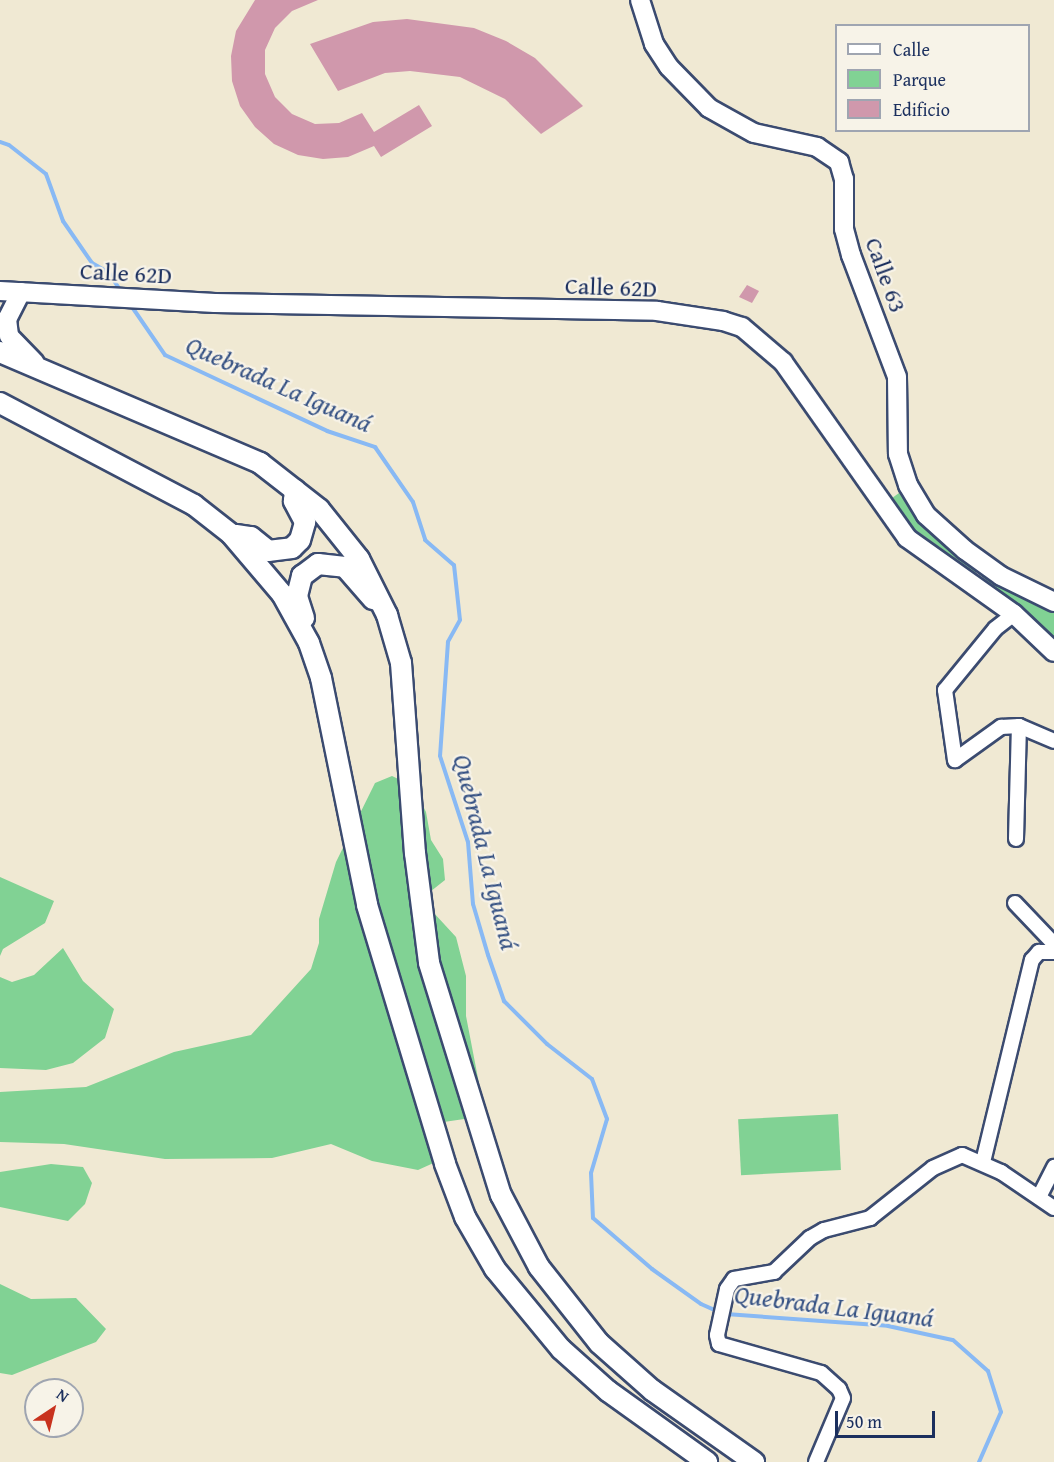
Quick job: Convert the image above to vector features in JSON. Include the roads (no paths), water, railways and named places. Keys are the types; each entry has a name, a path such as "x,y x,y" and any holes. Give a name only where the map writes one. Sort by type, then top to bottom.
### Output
{"highway":[{"path":"0,352 48,374 222,444 260,463 295,487 341,533 373,583 387,615 404,690 415,853 429,963 501,1195 539,1267 599,1343 652,1390 754,1462"},
{"path":"0,403 69,442 156,482 231,534 282,594 301,628 321,678 367,905 445,1164 465,1217 495,1269 561,1349 608,1391 707,1462"},
{"path":"231,534 251,537 268,551 292,548 300,540 305,522 294,501 295,487"},
{"path":"301,628 305,613 297,596 302,576 318,564 328,562 345,567 387,615"}],"main road":[{"name":"Calle 63","path":"640,0 654,44 669,68 709,108 754,133 817,147 839,162 844,179 844,229 851,255 897,377 898,454 908,485 926,515 965,550 1011,582 1054,602"},
{"name":"Calle 62D","path":"0,291 215,303 657,311 696,315 742,327 783,362 907,538 1014,614 1054,652"},
{"path":"27,292 7,319 9,336 18,349 48,374"}],"street":[{"path":"1014,614 995,629 945,690 955,760 1001,727 1019,726 1054,741"},
{"path":"1016,839 1019,726"},
{"path":"1015,903 1054,944"},
{"path":"983,1162 1032,960 1039,952 1054,952"},
{"path":"816,1462 843,1398 838,1389 821,1373 728,1349 719,1344 717,1335 727,1289 734,1279 774,1272 824,1230 870,1218 942,1162 962,1155 983,1162 1054,1208"},
{"path":"1039,1197 1054,1167"}],"waterway":[{"name":"Quebrada La Iguaná","path":"0,142 9,145 46,174 63,221 92,263 109,273 122,293"},
{"name":"Quebrada La Iguaná","path":"130,304 165,355 327,431 375,447 413,502 425,540 454,565 460,620 448,642 440,756 468,842 473,904 504,1001 547,1044 592,1079 607,1119 591,1173 593,1218 652,1269 701,1304 719,1312"},
{"name":"Quebrada La Iguaná","path":"726,1314 888,1326 953,1340 988,1371 1001,1412 979,1462"}]}
